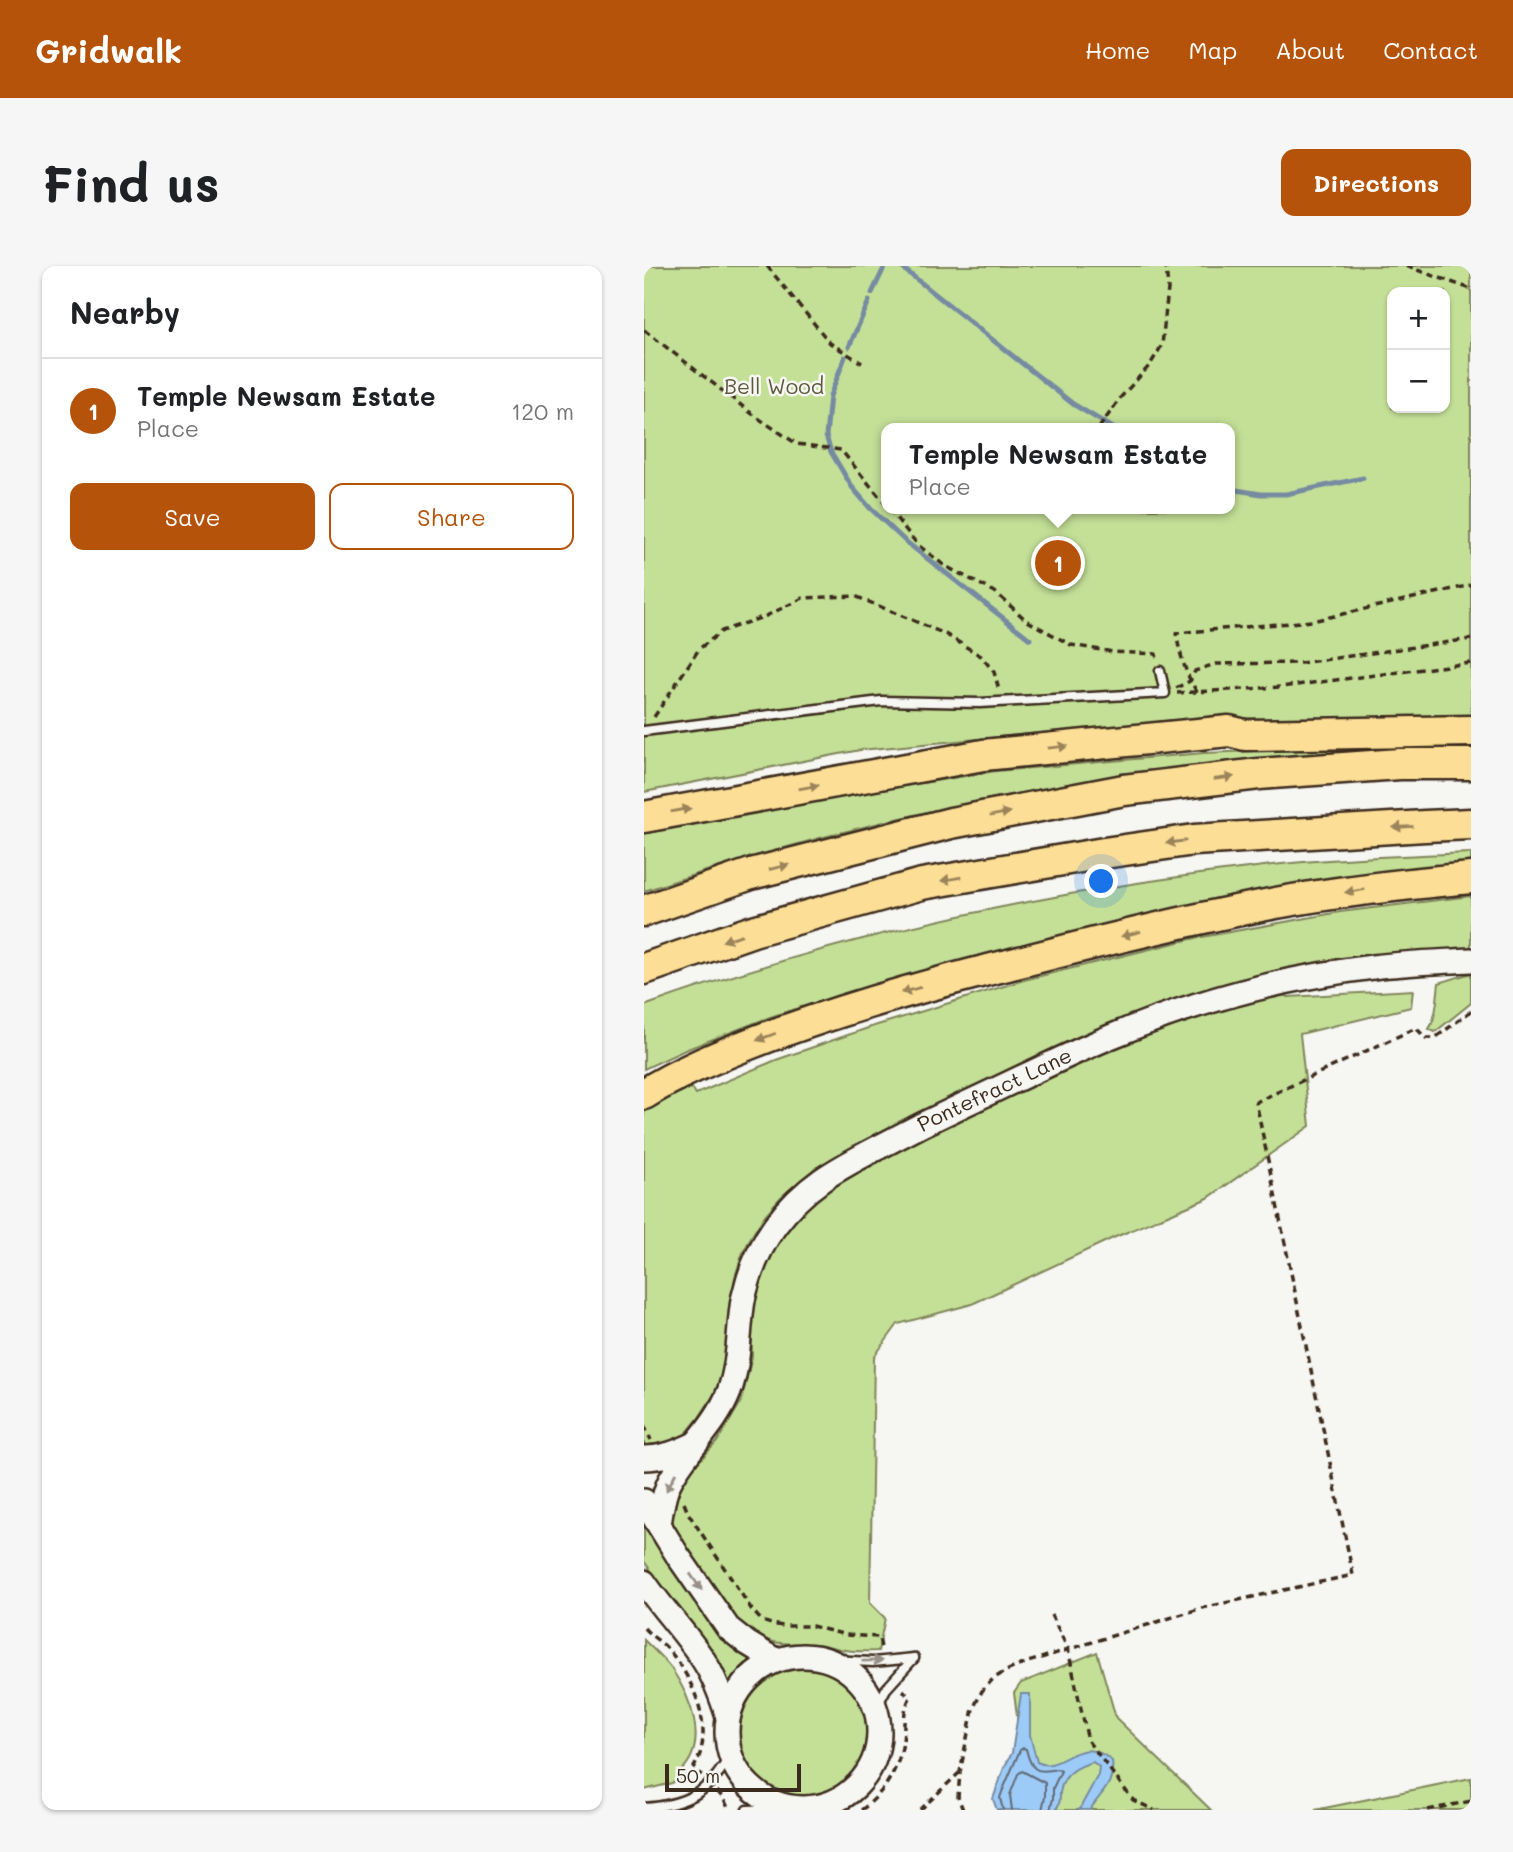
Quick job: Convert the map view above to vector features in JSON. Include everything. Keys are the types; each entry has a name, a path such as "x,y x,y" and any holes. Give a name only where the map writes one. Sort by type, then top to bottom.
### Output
{"highway":[{"path":"1228,731 1253,719 1471,712"},
{"path":"644,817 983,755 1228,731 1245,735 1471,731"},
{"path":"644,911 751,874 951,823 1124,790 1259,774 1400,764 1471,764"},
{"path":"644,969 753,931 935,882 1194,840 1471,824"},
{"path":"644,1094 710,1059 790,1028 937,983 1159,928 1278,903 1399,885 1471,878"}],"street":[{"name":"Pontefract Lane","path":"659,1525 670,1482 714,1421 730,1390 737,1360 743,1302 761,1246 789,1209 809,1188 831,1172 934,1118 1072,1054 1180,1011 1256,988 1311,976 1374,967 1471,960"},
{"path":"648,1451 655,1458 668,1456 695,1444"},
{"path":"644,1501 678,1556 729,1628 775,1660"},
{"path":"644,1582 706,1663 727,1717"},
{"path":"793,1656 830,1660 850,1671 866,1688 876,1708 880,1733 876,1758 863,1780 844,1797 821,1807 796,1808 774,1803 755,1792 740,1776 730,1755 726,1736 727,1717 737,1693 753,1674 775,1660 793,1656"}],"lane":[{"path":"645,731 881,701 980,703 1165,693 1160,671"},
{"path":"830,1660 873,1662 914,1658 886,1689 876,1708"},
{"path":"644,1808 683,1802 701,1793 723,1768 730,1755"},
{"path":"747,1810 796,1808"}],"path":[{"path":"767,266 830,343 862,363"},
{"path":"1103,423 1121,397 1150,365 1162,345 1168,289 1166,266"},
{"path":"1406,266 1471,289"},
{"path":"644,330 755,416 797,444 841,450 881,499"},
{"path":"894,514 918,545 945,566 995,593 1026,620 1071,645 1113,652 1156,654 1160,671"},
{"path":"1197,692 1181,657 1176,633 1312,621 1471,585"},
{"path":"645,731 699,649 722,631 766,616 803,598 855,596 945,634 981,656 994,672 1003,702"},
{"path":"1165,693 1190,681 1195,671 1215,664 1301,663 1471,639"},
{"path":"1165,693 1280,687 1471,663"},
{"path":"962,1810 958,1797 960,1772 973,1709 993,1679 1006,1671 1202,1608 1353,1575 1256,1102 1416,1028 1426,1038 1435,1038 1471,1011"},
{"path":"644,1424 648,1451"},
{"path":"683,1502 745,1600 762,1620 783,1626 812,1626 846,1635 879,1637 882,1653"},
{"path":"1051,1615 1068,1649 1088,1741 1133,1800 1154,1810"},
{"path":"644,1628 666,1648 691,1685 698,1702 704,1743 694,1767"},
{"path":"861,1810 884,1788 895,1766 903,1743 904,1722 910,1698"},
{"path":"920,1810 960,1772"},
{"path":"1428,1810 1471,1801"}],"green space":[{"name":"Bell Wood","path":"644,266 1471,266 1471,718 1073,730 860,750 644,792"},
{"path":"1306,749 1370,750 1186,767 1002,796 822,838 644,891 644,832 996,771 1204,753"},
{"path":"1471,853 1471,871 911,979 818,1002 770,1017 644,1069 644,1006 719,980 872,936 1028,902 1185,876 1316,861"},
{"path":"1471,896 1471,950 1108,1027 932,1107 815,1168 781,1197 765,1215 742,1255 735,1277 724,1367 715,1393 684,1436 672,1445 644,1448 644,1112 692,1088 696,1094 776,1060 871,1027 1024,980 1191,939 1340,912"},
{"path":"1471,973 1471,1003 1435,1032 1429,1029 1435,1013 1439,983"},
{"path":"1413,990 1411,1007 1300,1034 1310,1126 1208,1198 1113,1238 972,1304 898,1324 874,1357 870,1603 885,1618 878,1651 774,1642 761,1638 735,1617 709,1585 671,1519 679,1483 717,1442 741,1402 752,1357 751,1315 754,1293 768,1248 829,1180 1113,1043 1219,1008 1281,994 1288,997"},
{"path":"644,1523 682,1582 726,1642 752,1659 729,1682 644,1561"},
{"path":"644,1640 668,1664 678,1679 690,1706 696,1733 690,1760 681,1771 685,1776 672,1783 644,1790"},
{"path":"1097,1652 1116,1718 1211,1810 1029,1810 1014,1693 1021,1683"},
{"path":"804,1669 828,1674 849,1688 863,1709 868,1733 863,1757 849,1778 828,1792 804,1797 780,1792 759,1778 745,1757 740,1733 745,1709 759,1688 780,1674"},
{"path":"1471,1778 1471,1810 1315,1810"}],"water":[{"path":"1021,1694 1030,1694 1030,1735 1037,1762 1054,1763 1089,1750 1112,1761 1109,1782 1090,1810 1079,1810 1098,1775 1099,1767 1093,1762 1067,1776 1061,1787 1060,1802 1056,1810 997,1810 993,1799 1012,1753"}],"waterway":[{"path":"872,293 885,266"},
{"path":"900,266 1073,404 1105,423"},
{"path":"849,347 869,301"},
{"path":"845,357 830,396 826,436 831,452 852,487 905,541 1030,639"},
{"path":"1235,490 1286,494 1363,478"}],"place":[{"name":"Temple Newsam Estate","path":"1058,563"}]}
